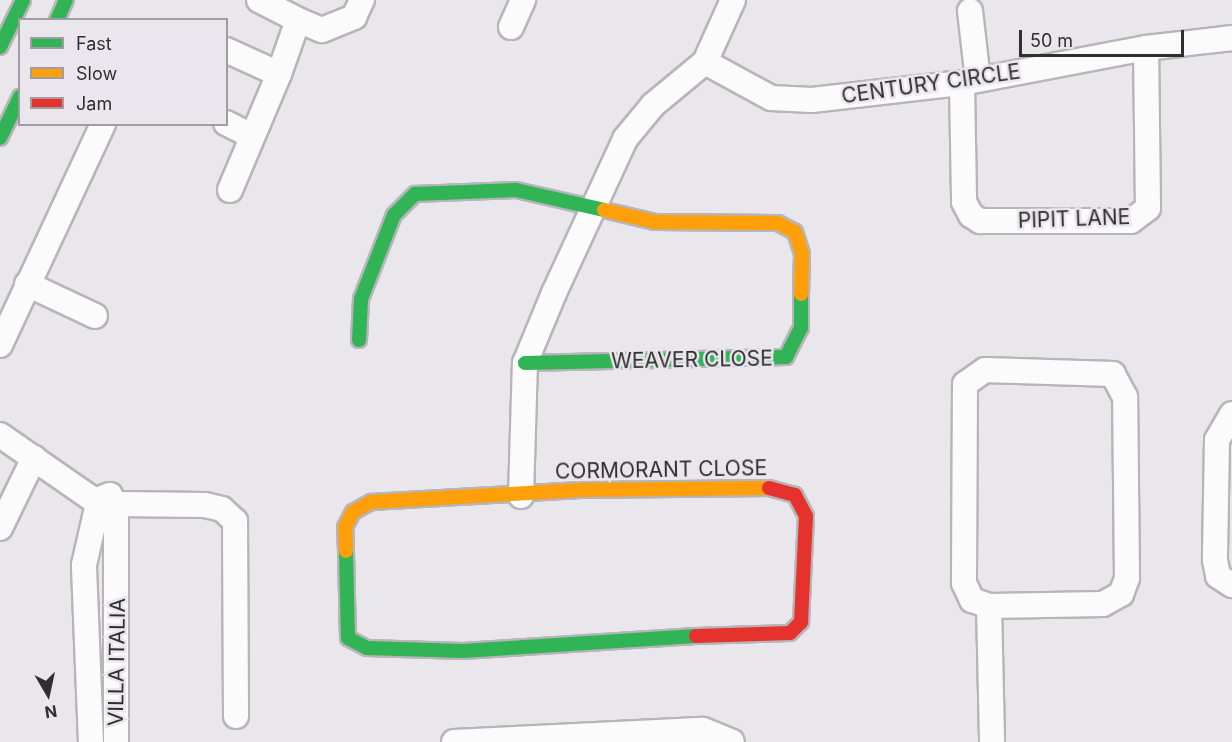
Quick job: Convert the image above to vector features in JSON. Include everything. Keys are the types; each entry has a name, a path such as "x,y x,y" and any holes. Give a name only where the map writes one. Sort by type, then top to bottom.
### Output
{"street":[{"path":"0,47 23,0"},
{"path":"58,18 66,0"},
{"path":"259,0 322,30 354,18 362,0"},
{"path":"511,27 523,0"},
{"path":"521,496 525,363 594,208 638,119 705,62 733,0"},
{"path":"970,11 970,82"},
{"path":"230,190 279,74 298,20"},
{"name":"CENTURY CIRCLE","path":"705,62 757,92 790,101 970,82 1146,48 1232,38"},
{"name":"PIPIT LANE","path":"970,82 964,202 971,215 980,221 1131,221 1148,208 1146,48"},
{"path":"228,51 279,74"},
{"path":"0,138 18,101"},
{"path":"228,124 252,136"},
{"path":"0,345 103,126"},
{"path":"359,340 361,299 394,215 415,194 516,190 594,208"},
{"name":"WEAVER CLOSE","path":"525,363 768,359 786,357 796,346 802,254 789,227 655,222 594,208"},
{"path":"27,284 95,316"},
{"path":"985,370 1113,374 1125,397 1126,578 1121,594 1102,604 989,606 972,600 964,583 965,384 985,370"},
{"path":"1232,414 1217,440 1215,560 1218,576 1232,585"},
{"path":"0,435 106,507 205,506 222,509 235,521 236,716"},
{"path":"0,528 34,458"},
{"name":"CORMORANT CLOSE","path":"787,489 806,516 801,622 773,637 586,639 463,651 367,648 348,638 345,526 362,505 383,499 521,496 581,490 787,489"},
{"name":"VILLA ITALIA","path":"106,507 119,581 116,742"},
{"name":"VILLA ITALIA","path":"91,742 85,621 86,545 106,507"},
{"path":"989,606 993,742"},
{"path":"85,621 118,621"},
{"path":"454,742 703,730 730,740"}],"traffic: fast":[{"path":"0,47 23,0"},
{"path":"58,18 66,0"},
{"path":"0,138 18,101"},
{"path":"359,340 361,299 394,215 415,194 516,190 604,210"},
{"path":"525,363 786,357 801,328 801,294"},
{"path":"346,551 348,638 367,648 463,651 696,636"}],"traffic: slow":[{"path":"604,210 655,222 778,223 795,232 802,254 801,294"},
{"path":"346,551 345,527 353,512 371,502 581,490 769,488"}],"traffic: jam":[{"path":"696,636 790,633 801,622 806,516 795,495 769,488"}]}
